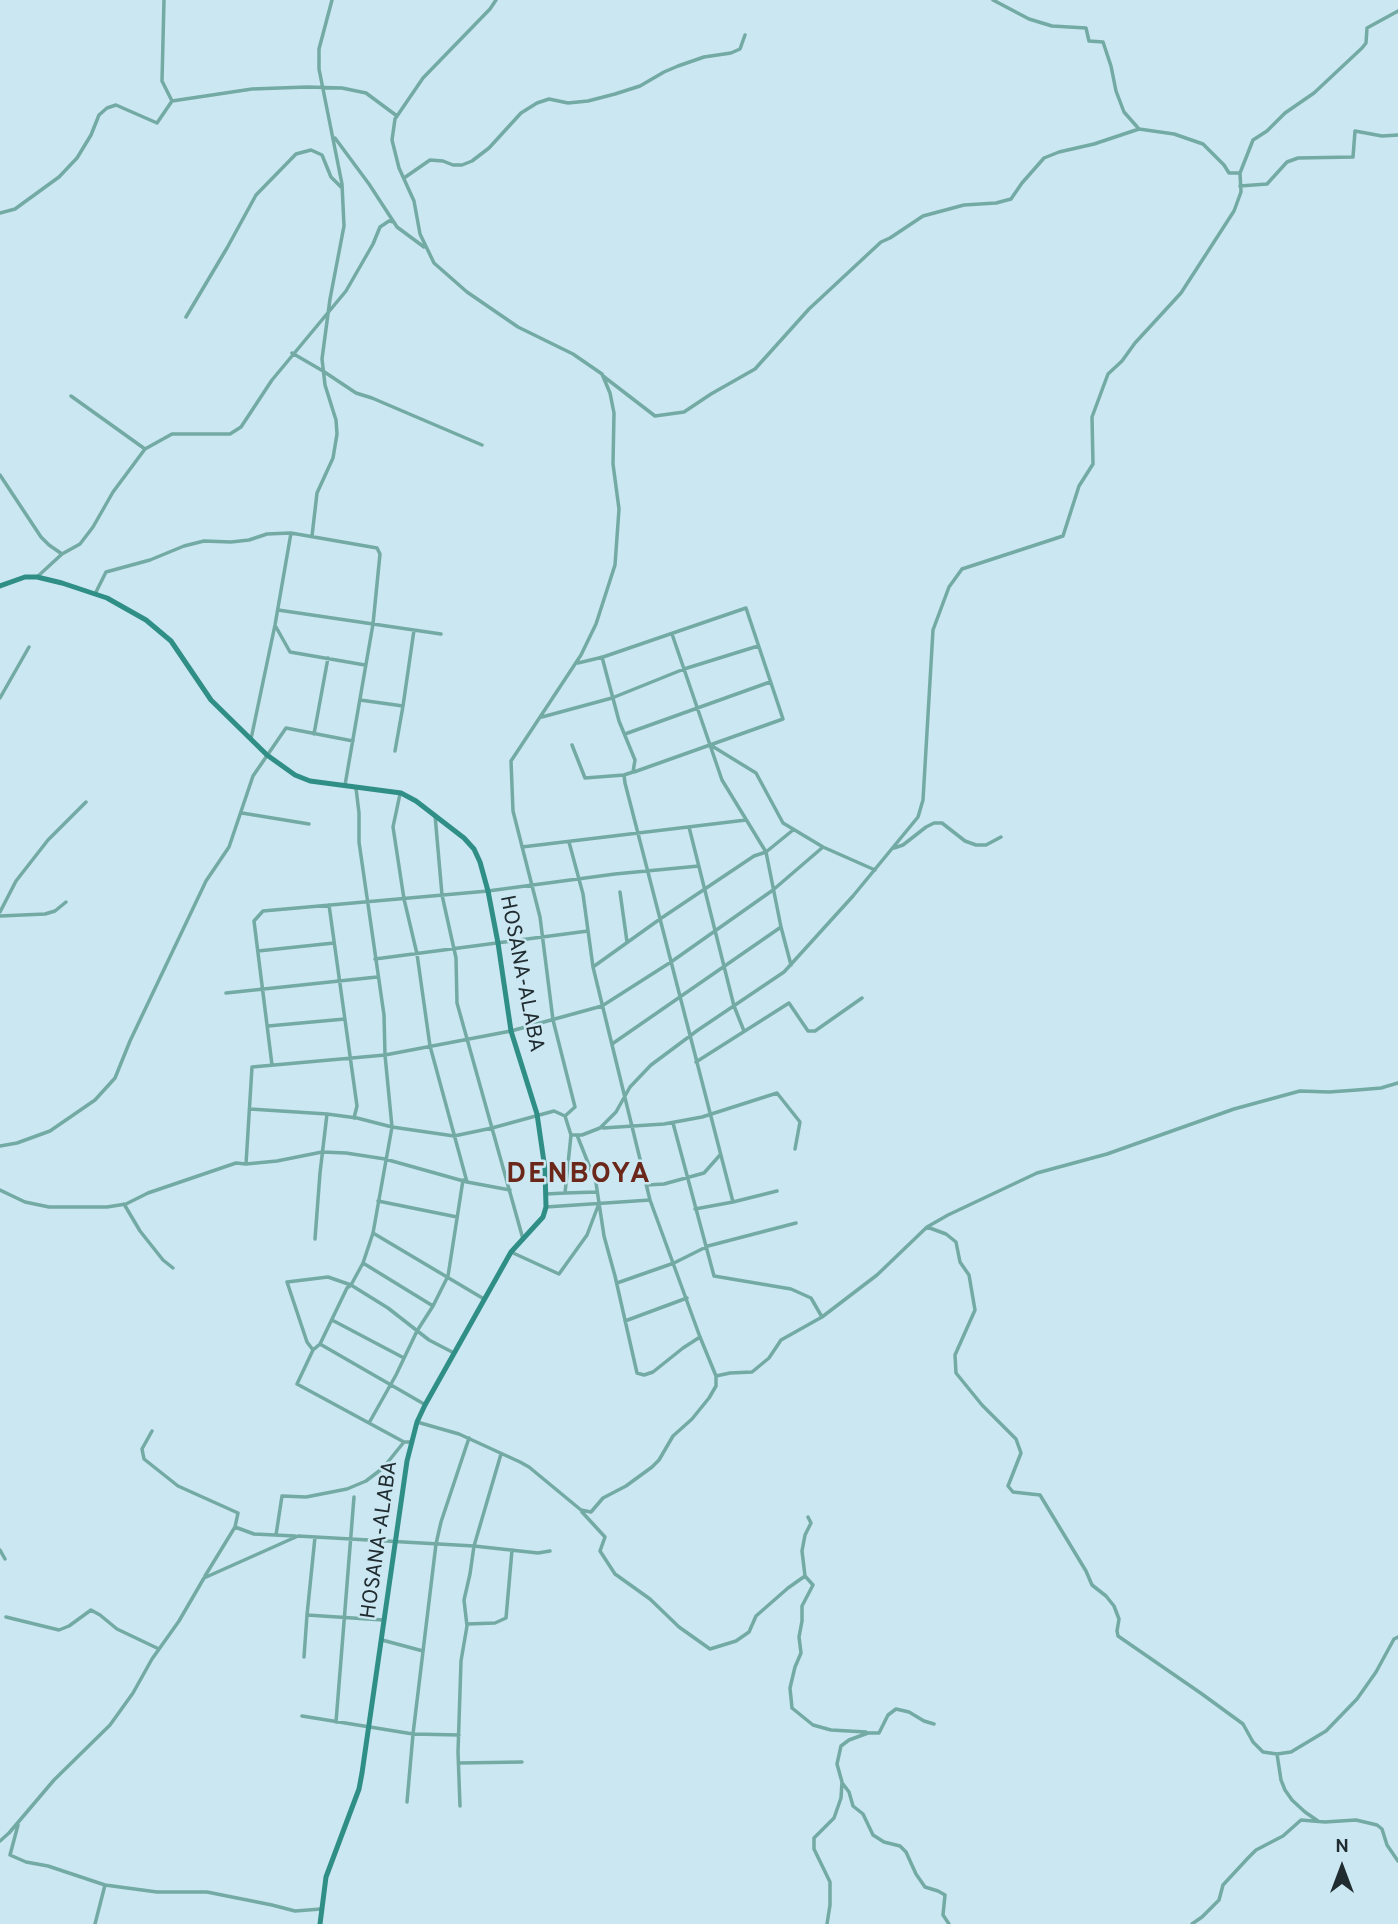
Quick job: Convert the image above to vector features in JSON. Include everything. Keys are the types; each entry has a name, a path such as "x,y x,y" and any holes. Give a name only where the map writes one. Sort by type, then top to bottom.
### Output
{"main road":[{"name":"HOSANA-ALABA","path":"0,586 25,577 37,577 107,598 146,620 171,641 211,700 267,755 295,775 310,781 401,793 416,801 474,849 488,891 511,1031 537,1114 546,1207 543,1217 511,1252 417,1422 407,1461 359,1789 328,1868 320,1924"}],"street":[{"path":"164,0 162,81 172,101"},
{"path":"312,536 317,492 333,457 337,434 321,359 344,226 342,187 318,49 332,0"},
{"path":"496,0 423,78 395,119 392,140 399,168 414,201 425,248 434,263 467,292 518,327 573,354 655,416 684,412 755,369 809,309 881,242 923,216 964,205 1011,200 1044,158 1139,129 1174,134 1203,144 1229,173 1240,173"},
{"path":"993,0 1029,19 1052,26 1086,28 1089,41 1103,42 1124,112 1139,129"},
{"path":"600,1128 616,1112 630,1087 651,1065 784,972 875,870 918,817 923,800 933,630 949,587 962,569 1063,536 1079,486 1093,464 1092,417 1108,374 1181,293 1234,211 1241,192 1240,173 1255,138 1331,79 1366,43 1367,28 1398,11"},
{"path":"404,178 430,160 453,165 472,161 489,148 520,113 537,103 549,99 568,103 588,101 615,94 639,86 678,66 740,49 745,35"},
{"path":"172,101 252,89 342,88 366,93 397,116"},
{"path":"0,213 15,209 59,177 77,158 99,115 107,107 116,105 157,123 172,101"},
{"path":"1240,186 1267,184 1287,162 1298,158 1353,157 1355,131 1382,136 1398,135"},
{"path":"333,136 397,227 425,248"},
{"path":"186,317 256,194 296,154 311,150 322,155 331,177 342,187"},
{"path":"37,577 62,554 80,544 113,492 145,449 172,434 230,434 241,427 292,354 346,291 380,227 389,221 394,222"},
{"path":"292,354 356,393 482,445"},
{"path":"565,1116 575,1107 553,1020 540,918 513,811 511,761 576,663 596,624 615,565 618,509 613,464 614,413 602,374"},
{"path":"71,396 145,449"},
{"path":"0,475 41,537 62,554"},
{"path":"251,740 278,610 290,533"},
{"path":"95,594 106,572 204,541 231,542 267,534 290,533 377,548 380,554 373,624 345,787"},
{"path":"572,745 585,778 624,775 783,719 746,608 602,657 576,663"},
{"path":"278,610 441,634"},
{"path":"275,625 290,652 366,665"},
{"path":"395,751 414,630"},
{"path":"673,634 722,780 766,852 791,965"},
{"path":"540,717 612,698 684,669 758,646"},
{"path":"0,698 29,647"},
{"path":"602,657 612,698 635,760 634,772"},
{"path":"314,734 328,658"},
{"path":"625,734 770,682"},
{"path":"360,701 403,706"},
{"path":"0,1146 50,1131 95,1100 115,1077 206,881 229,847 253,776 286,728 353,741"},
{"path":"710,744 756,772 783,823 822,847 875,870"},
{"path":"624,775 733,1202"},
{"path":"356,788 366,902 384,1015 392,1127 373,1233 363,1263 347,1288 320,1343 313,1350 297,1384 404,1442 412,1442"},
{"path":"369,1423 448,1276 465,1181 430,1046 417,954 404,899 393,827 401,793"},
{"path":"66,902 46,914 0,914 16,881 48,840 86,802"},
{"path":"242,813 309,824"},
{"path":"435,815 442,895 456,958 457,1003 523,1239"},
{"path":"522,847 747,819"},
{"path":"892,849 903,845 934,822 942,823 965,841 976,845 986,845 1001,836"},
{"path":"689,827 723,966 744,1031"},
{"path":"593,967 754,856 766,852 793,830"},
{"path":"569,842 580,878 593,967 650,1200 716,1376 716,1387 709,1398 673,1436 652,1467 626,1486 603,1497 592,1512 581,1510"},
{"path":"246,1164 252,1067 385,1055 511,1031 602,1006 671,962 773,890 822,847"},
{"path":"272,1065 254,921 262,911 488,891 699,866"},
{"path":"620,892 627,942"},
{"path":"329,905 357,1105 354,1118"},
{"path":"611,1044 781,927"},
{"path":"375,959 588,931"},
{"path":"258,951 334,943"},
{"path":"226,993 378,977"},
{"path":"696,1062 789,1003 808,1031 815,1031 862,998"},
{"path":"268,1026 345,1019"},
{"path":"716,1376 752,1371 769,1358 781,1340 822,1317 877,1276 926,1227 1037,1173 1107,1154 1234,1109 1300,1091 1329,1093 1381,1088 1398,1083"},
{"path":"571,1135 600,1128 664,1125 777,1093 800,1122 795,1149"},
{"path":"250,1109 327,1114 454,1136 554,1111 565,1116 571,1135 565,1194"},
{"path":"315,1239 327,1114"},
{"path":"673,1123 714,1276 791,1289 811,1298 822,1317"},
{"path":"577,1135 596,1183 604,1236 637,1373 644,1375 653,1372 700,1337"},
{"path":"0,1189 25,1202 49,1207 107,1207 124,1204 236,1163 277,1161 322,1152 385,1159 510,1190"},
{"path":"647,1185 688,1179 704,1173 720,1155"},
{"path":"695,1209 777,1191"},
{"path":"546,1195 597,1192"},
{"path":"546,1207 650,1200"},
{"path":"378,1201 457,1217"},
{"path":"511,1252 559,1274 587,1235 599,1203"},
{"path":"124,1204 140,1231 163,1260 173,1268"},
{"path":"617,1283 674,1263 705,1247 796,1223"},
{"path":"926,1227 946,1234 956,1242 960,1262 969,1275 975,1310 955,1355 956,1373 982,1405 1016,1438 1021,1453 1009,1486 1013,1492 1041,1495 1092,1586 1114,1606 1119,1619 1116,1631 1118,1636 1243,1724 1253,1742 1263,1752 1277,1754 1292,1752 1326,1731 1357,1699 1394,1639 1398,1637"},
{"path":"373,1233 484,1299"},
{"path":"363,1263 433,1306"},
{"path":"313,1350 307,1342 287,1282 328,1277 351,1284 429,1340 454,1353"},
{"path":"625,1321 687,1298"},
{"path":"332,1320 404,1358"},
{"path":"320,1343 425,1405"},
{"path":"417,1422 459,1434 529,1467 581,1510 605,1537 600,1551 615,1574 710,1649 736,1641 749,1632 756,1616 805,1576"},
{"path":"0,1841 54,1780 110,1725 179,1621 235,1527 238,1513 178,1486 144,1459 142,1450 152,1431"},
{"path":"407,1802 436,1544 440,1522 468,1438"},
{"path":"276,1535 282,1496 306,1497 347,1489 366,1481 383,1468 404,1442"},
{"path":"460,1807 461,1661 467,1623 464,1600 474,1546 502,1454"},
{"path":"336,1722 354,1497"},
{"path":"808,1517 811,1523 802,1551 805,1576 813,1585 802,1606 799,1637 801,1653 790,1688 792,1708 813,1725 831,1730 878,1733 888,1715 896,1709 934,1724"},
{"path":"235,1527 254,1534 550,1551"},
{"path":"204,1578 298,1536"},
{"path":"304,1657 315,1537"},
{"path":"0,1550 5,1559"},
{"path":"467,1623 495,1623 506,1618 512,1550"},
{"path":"6,1617 59,1630 91,1610 117,1629 159,1650"},
{"path":"307,1615 385,1620"},
{"path":"382,1640 423,1651"},
{"path":"302,1716 413,1734 459,1735"},
{"path":"827,1924 831,1905 830,1882 814,1849 814,1838 834,1818 841,1798 842,1782 837,1764 841,1746 868,1733"},
{"path":"1277,1754 1280,1780 1292,1800 1320,1822"},
{"path":"459,1763 522,1762"},
{"path":"842,1782 853,1805 863,1814 873,1835 884,1842 900,1846 925,1887 945,1895 943,1915 949,1924"},
{"path":"1192,1924 1216,1904 1223,1885 1256,1850 1278,1840 1301,1820 1356,1820 1377,1825 1382,1829 1387,1844 1398,1861"},
{"path":"18,1823 10,1855 105,1885 157,1892 207,1892 295,1911 322,1909"},
{"path":"94,1924 105,1885"}],"district":[{"name":"DENBOYA","path":"579,1176"}]}
